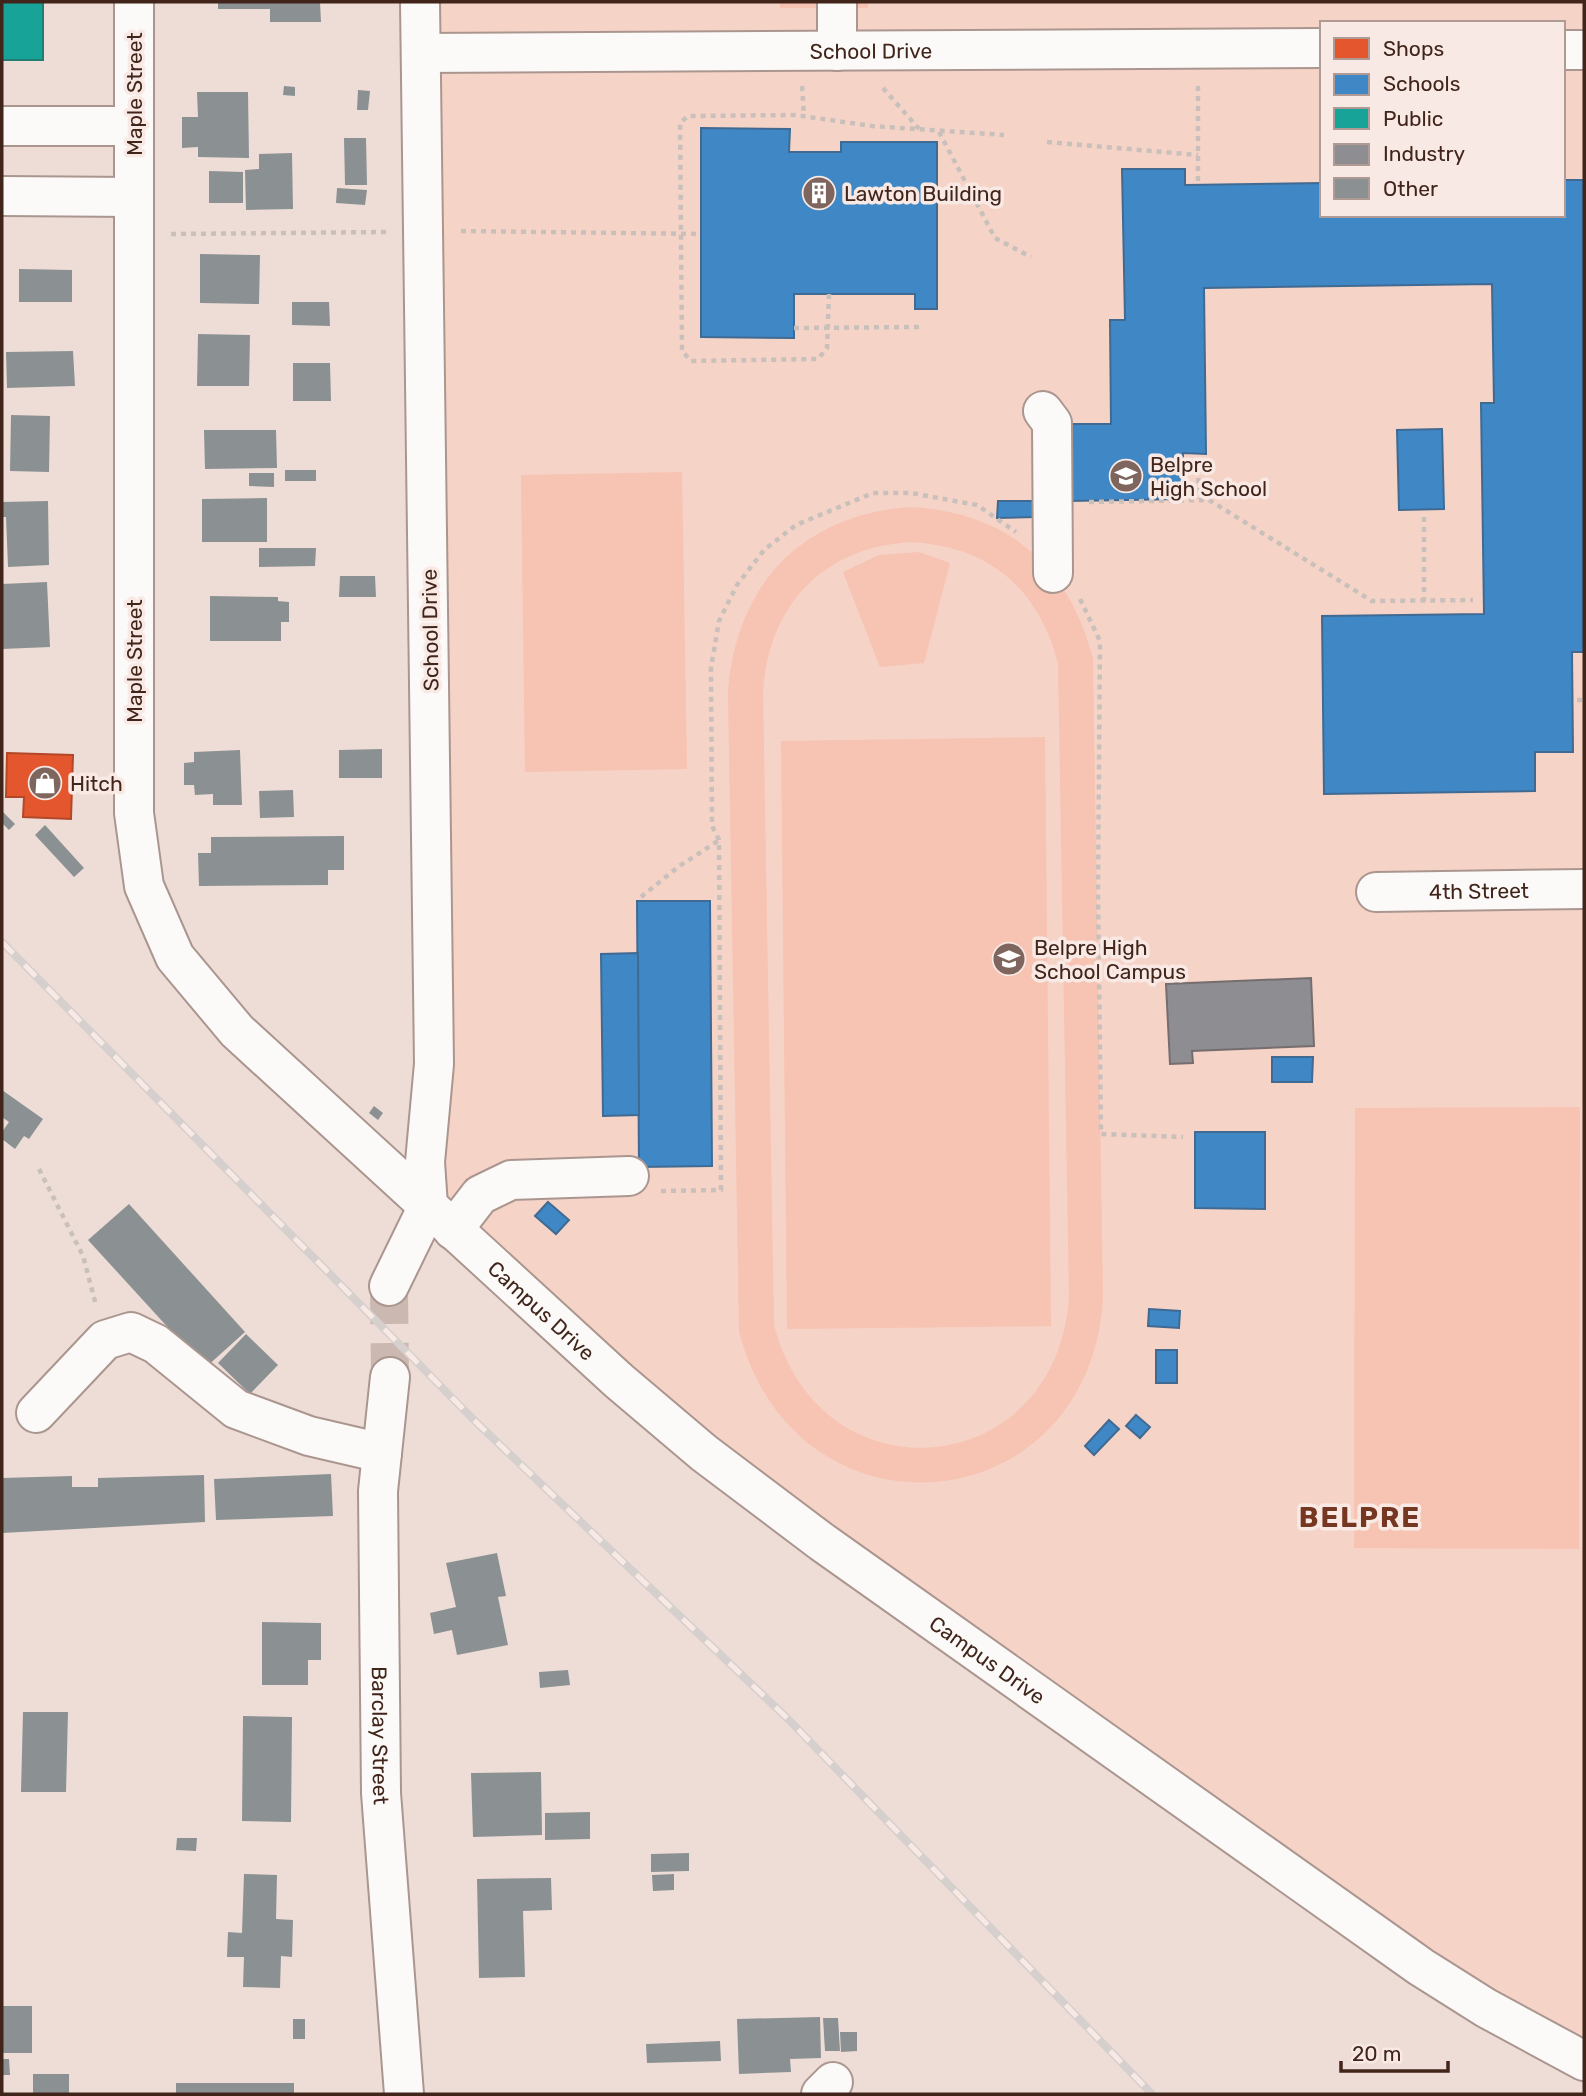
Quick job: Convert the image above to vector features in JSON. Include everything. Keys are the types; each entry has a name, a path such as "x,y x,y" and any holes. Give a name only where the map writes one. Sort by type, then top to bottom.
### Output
{"street":[{"name":"Maple Street","path":"134,2 134,813 144,886 175,957 237,1031 440,1218"},
{"name":"School Drive","path":"420,2 434,1051 425,1163 440,1218"},
{"path":"837,2 837,51"},
{"name":"School Drive","path":"421,53 1320,48"},
{"path":"1565,50 1584,50"},
{"path":"2,126 134,126"},
{"path":"2,196 134,197"},
{"path":"1043,411 1052,423 1052,563"},
{"name":"4th Street","path":"1376,892 1584,889"},
{"path":"390,1286 440,1218 510,1180 629,1176"},
{"name":"Campus Drive","path":"440,1218 704,1453 822,1542 1421,1967 1486,2008 1584,2062"},
{"path":"36,1413 105,1340 131,1332 156,1344 236,1409 309,1436 382,1453"},
{"name":"Barclay Street","path":"390,1377 378,1491 381,1793 404,2094"}],"path":[{"path":"798,80 803,90 804,116"},
{"path":"1198,86 1198,182"},
{"path":"883,88 919,129"},
{"path":"829,294 827,348 818,359 691,361 682,351 680,123 688,116 804,116 938,131 1004,135"},
{"path":"938,131 995,239 1031,257"},
{"path":"1047,142 1198,155"},
{"path":"458,231 701,234"},
{"path":"159,234 398,232"},
{"path":"794,328 919,327"},
{"path":"1198,458 1199,499"},
{"path":"629,1176 629,1187 638,1191 721,1189 719,841 712,826 711,668 719,621 737,585 764,550 796,525 836,506 873,493 911,493 977,505 1052,563 1063,563 1100,641 1098,892 1101,1134 1183,1137"},
{"path":"1053,502 1209,500 1372,601 1473,600"},
{"path":"1424,517 1424,601"},
{"path":"1577,701 1584,700"},
{"path":"641,897 719,841"},
{"path":"39,1169 83,1256 105,1340"}],"shaded area":[{"name":"Belpre High School Campus","path":"420,2 1584,2 1584,2061 899,1595 428,1206"},
{"path":"780,2 868,2 868,8 780,8"},
{"path":"682,472 687,769 525,772 521,475"},
{"path":"910,507 945,511 976,520 1004,533 1029,550 1050,571 1068,596 1093,659 1103,1298 1086,1373 1049,1429 997,1466 937,1482 875,1477 818,1450 770,1402 739,1331 728,692 734,654 744,619 760,589 781,562 807,541 837,524 871,513","holes":["910,542 938,545 987,562 1024,593 1038,613 1058,664 1069,1298 1054,1359 1024,1405 982,1434 934,1447 884,1443 838,1422 799,1382 774,1325 763,692 767,661 776,633 789,608 806,587 826,569 851,556 879,547"]},
{"path":"919,552 950,563 924,663 880,667 843,572 879,555"},
{"path":"1045,737 1051,1326 787,1329 781,741"},
{"path":"1580,1107 1579,1549 1354,1548 1355,1108"}],"building: Shops":[{"path":"7,753 73,755 71,819 23,817 24,797 6,797"}],"building: Schools":[{"name":"Lawton Building","path":"701,128 790,129 789,152 841,152 841,142 937,142 937,309 915,309 915,294 794,294 794,338 701,337"},
{"name":"Belpre High School","path":"1122,169 1185,169 1185,185 1320,183 1320,217 1565,217 1565,180 1584,180 1584,652 1572,652 1573,752 1535,752 1535,791 1324,794 1322,616 1484,614 1481,403 1494,403 1492,284 1204,288 1206,454 1183,453 1183,499 1069,501 1068,424 1111,424 1110,320 1125,320"},
{"path":"1442,429 1444,509 1399,510 1397,430"},
{"path":"998,501 1035,501 1035,517 997,518"},
{"path":"637,901 710,901 712,1166 639,1167"},
{"path":"638,953 639,1115 603,1116 601,954"},
{"path":"1272,1057 1313,1057 1312,1082 1272,1082"},
{"path":"1195,1132 1265,1132 1265,1209 1195,1208"},
{"path":"548,1202 569,1220 556,1234 535,1216"},
{"path":"1149,1309 1180,1311 1179,1328 1148,1326"},
{"path":"1156,1350 1177,1350 1177,1383 1156,1383"},
{"path":"1136,1415 1150,1427 1140,1438 1126,1426"},
{"path":"1109,1420 1119,1429 1094,1455 1085,1446"}],"building: Public":[{"path":"2,2 43,2 43,60 2,60"}],"building: Industry":[{"path":"1311,978 1314,1046 1192,1051 1193,1063 1170,1064 1166,984"}],"building: Other":[{"path":"218,2 320,2 321,22 270,22 270,9 218,9"},
{"path":"284,86 295,87 295,96 283,95"},
{"path":"358,90 370,91 368,110 357,110"},
{"path":"197,92 248,92 249,158 198,157 198,147 182,148 182,117 198,117"},
{"path":"344,138 366,138 367,185 345,185"},
{"path":"292,153 293,209 246,210 245,170 259,169 259,154"},
{"path":"209,171 243,172 243,203 209,203"},
{"path":"337,188 367,190 365,205 336,203"},
{"path":"200,254 260,255 259,304 200,303"},
{"path":"19,269 72,270 72,302 19,302"},
{"path":"292,302 329,302 330,326 292,325"},
{"path":"198,334 250,335 249,386 197,386"},
{"path":"73,351 75,386 7,388 6,352"},
{"path":"293,363 330,363 331,401 293,401"},
{"path":"11,415 50,416 49,472 10,471"},
{"path":"204,430 276,430 277,468 205,469"},
{"path":"285,470 316,470 316,481 285,481"},
{"path":"249,473 274,473 274,487 249,486"},
{"path":"267,498 267,542 202,542 202,499"},
{"path":"48,501 49,565 8,567 6,517 2,517 2,502"},
{"path":"259,548 316,548 315,566 259,567"},
{"path":"340,576 375,576 376,597 339,597"},
{"path":"47,582 50,647 2,649 2,584"},
{"path":"210,596 278,597 278,601 289,602 289,622 281,622 281,641 210,641"},
{"path":"382,749 382,778 339,778 339,750"},
{"path":"240,750 242,805 213,805 213,794 195,795 194,785 184,785 184,763 194,762 194,752"},
{"path":"293,790 294,817 260,818 259,791"},
{"path":"2,811 15,824 9,830 2,823"},
{"path":"45,825 84,868 74,877 35,835"},
{"path":"344,836 344,870 328,870 328,885 199,886 198,853 211,853 211,837"},
{"path":"2,1090 43,1119 29,1139 24,1136 15,1149 2,1139 2,1132 9,1122 2,1117"},
{"path":"374,1106 383,1113 378,1120 369,1113"},
{"path":"129,1204 245,1332 205,1368 88,1240"},
{"path":"246,1334 278,1365 250,1394 218,1363"},
{"path":"331,1474 333,1516 216,1520 214,1479"},
{"path":"204,1475 205,1522 2,1533 2,1478 72,1476 72,1487 98,1487 98,1478"},
{"path":"497,1553 506,1596 498,1597 508,1645 457,1655 452,1630 434,1634 430,1613 456,1607 446,1563"},
{"path":"262,1622 321,1623 321,1660 308,1660 308,1685 262,1685"},
{"path":"568,1670 570,1685 540,1688 539,1672"},
{"path":"23,1712 68,1712 66,1792 21,1792"},
{"path":"243,1716 292,1717 291,1822 242,1821"},
{"path":"541,1772 542,1835 473,1837 471,1773"},
{"path":"590,1812 590,1839 545,1840 545,1813"},
{"path":"177,1838 197,1838 196,1851 176,1850"},
{"path":"689,1853 689,1871 651,1872 651,1854"},
{"path":"244,1874 277,1875 276,1919 293,1920 292,1957 281,1956 280,1988 243,1987 244,1957 227,1957 228,1932 242,1933"},
{"path":"674,1874 674,1890 653,1891 652,1875"},
{"path":"551,1878 552,1910 523,1911 525,1977 479,1978 477,1879"},
{"path":"2,2006 32,2006 32,2053 2,2053"},
{"path":"820,2017 821,2058 790,2059 791,2072 739,2074 737,2019"},
{"path":"823,2018 838,2018 840,2051 825,2051"},
{"path":"293,2019 305,2019 305,2039 293,2039"},
{"path":"840,2032 857,2032 857,2051 841,2052"},
{"path":"720,2041 721,2061 647,2063 646,2044"},
{"path":"2,2059 9,2059 10,2075 2,2075"},
{"path":"33,2074 69,2074 69,2094 33,2094"},
{"path":"176,2083 294,2083 294,2094 176,2094"}],"tunnel":[{"path":"389,1286 390,1377"}],"railway":[{"path":"2,942 477,1423 787,1718 1152,2094"}],"place":[{"name":"Lawton Building","path":"819,193"},
{"name":"Belpre High School","path":"1126,476"},
{"name":"Hitch","path":"45,783"},
{"name":"Belpre High School Campus","path":"1009,959"}],"district":[{"name":"BELPRE","path":"1360,1517"}]}
